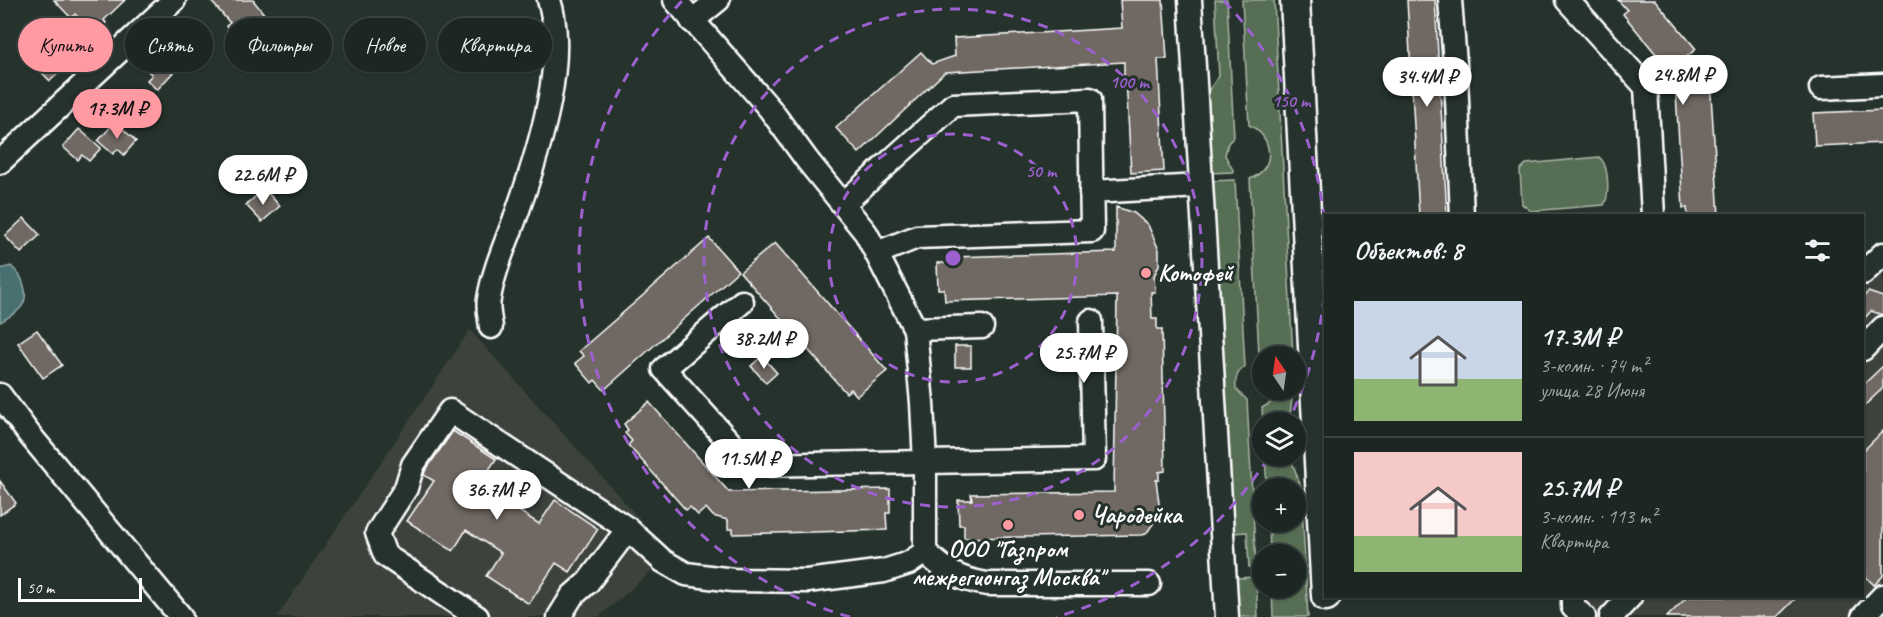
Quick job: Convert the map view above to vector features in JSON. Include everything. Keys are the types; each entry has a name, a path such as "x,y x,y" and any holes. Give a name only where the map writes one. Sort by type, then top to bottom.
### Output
{"main road":[{"path":"1294,0 1324,536"},
{"path":"1326,598 1327,617"}],"street":[{"path":"0,162 174,0"},
{"path":"491,327 488,301 497,266 535,158 549,98 556,47 554,13 549,0"},
{"path":"675,0 770,109 866,232 915,329 925,463 925,552"},
{"path":"693,21 718,0"},
{"path":"1190,0 1227,617"},
{"path":"1450,0 1462,214"},
{"path":"1567,0 1646,87 1653,214"},
{"path":"1821,88 1883,85"},
{"path":"843,204 953,105 1090,99 1092,231 917,237 877,253"},
{"path":"1091,192 1200,186"},
{"path":"1870,274 1883,255"},
{"path":"742,302 664,369 750,465 1094,459 1091,321"},
{"path":"915,329 982,327"},
{"path":"1864,349 1883,328"},
{"path":"0,395 29,434 181,617"},
{"path":"477,617 385,555 377,533 406,488 413,465 450,411 628,529 663,561 686,574 733,580 807,581 884,571 909,563 925,552"},
{"path":"559,617 572,596 588,582 628,529"},
{"path":"925,552 952,574 966,581 987,584 1149,584"},
{"path":"1863,617 1883,596"},
{"path":"1611,617 1629,598"},
{"path":"1557,617 1577,604"}],"shaded area":[{"path":"1883,271 1883,617 1572,617 1589,598 1864,598 1864,290"},
{"path":"470,330 671,554 599,617 277,617"}],"green space":[{"path":"1215,0 1227,0 1234,137 1228,143 1225,155 1234,172 1209,173 1206,94 1219,76"},
{"path":"1242,0 1274,0 1292,346 1259,346 1250,179 1265,167 1269,152 1263,137 1249,125"},
{"path":"1599,157 1605,166 1608,180 1604,205 1531,211 1522,204 1520,170 1526,164"},
{"path":"1235,180 1245,367 1238,374 1236,389 1247,400 1252,532 1254,532 1255,544 1252,544 1252,567 1249,567 1247,532 1232,533 1209,181"},
{"path":"1273,400 1292,400 1290,412 1262,412 1262,408"},
{"path":"1266,466 1294,466 1298,478 1266,478"},
{"path":"1269,532 1303,532 1304,544 1270,544"},
{"path":"1252,577 1252,598 1257,598 1258,617 1238,617 1236,578"},
{"path":"1306,580 1308,617 1273,617 1272,598 1306,598"}],"water":[{"path":"11,266 22,279 25,296 19,310 0,322 0,269"}],"building":[{"path":"54,0 125,0 106,18 79,18 75,14 71,18"},
{"path":"210,0 253,0 267,18 226,18"},
{"path":"1120,0 1163,0 1167,59 1158,59 1164,171 1131,173 1124,62 945,72 859,153 836,128 921,52 932,64 955,56 954,38 1122,28"},
{"path":"1407,0 1435,0 1447,214 1419,214"},
{"path":"1618,0 1655,0 1696,49 1684,59 1693,81 1710,80 1719,214 1688,214 1687,208 1683,208 1675,77 1623,14 1627,10"},
{"path":"41,72 60,72 50,81"},
{"path":"149,72 173,72 157,90 147,80 152,75"},
{"path":"1883,110 1883,143 1815,146 1813,113"},
{"path":"115,122 136,141 124,155 118,149 113,154 98,141"},
{"path":"79,129 101,148 89,161 82,155 78,160 63,147"},
{"path":"264,189 280,206 262,222 246,205"},
{"path":"1116,207 1134,213 1148,225 1159,250 1159,265 1154,276 1155,292 1151,292 1152,319 1157,319 1157,329 1162,329 1165,471 1159,472 1159,480 1156,480 1159,503 1157,518 1146,534 1141,535 964,538 964,525 959,525 958,500 972,500 971,494 1114,492 1117,296 945,301 944,289 938,289 937,263 952,263 952,257 1116,252"},
{"path":"24,218 40,235 21,253 5,236"},
{"path":"709,238 738,271 604,390 595,380 592,383 575,363 584,356 579,351"},
{"path":"775,243 887,371 857,396 851,389 846,393 740,272"},
{"path":"1868,292 1883,297 1883,315 1871,311 1864,319 1864,296"},
{"path":"37,330 62,365 43,378 18,343"},
{"path":"955,346 971,346 971,367 955,367"},
{"path":"762,356 777,373 766,383 751,366"},
{"path":"1883,366 1883,388 1864,406 1864,384"},
{"path":"649,402 729,492 890,489 890,513 886,513 887,530 733,534 733,529 728,529 728,520 713,516 706,508 698,515 690,507 686,510 628,445 632,441 625,433 628,430 624,424"},
{"path":"453,431 496,459 479,485 539,524 555,500 598,529 570,572 556,563 529,604 486,576 501,553 466,530 453,551 407,521 434,481 424,475 425,471"},
{"path":"1883,431 1883,576 1874,585 1864,575 1864,450"},
{"path":"0,481 16,503 0,515"},
{"path":"1686,598 1796,598 1777,617 1667,617"}],"place":[{"name":"Котофей","path":"1146,273"},
{"name":"Чародейка","path":"1079,515"},
{"name":"ООО \"Газпром межрегионгаз Москва\"","path":"1008,525"}]}
